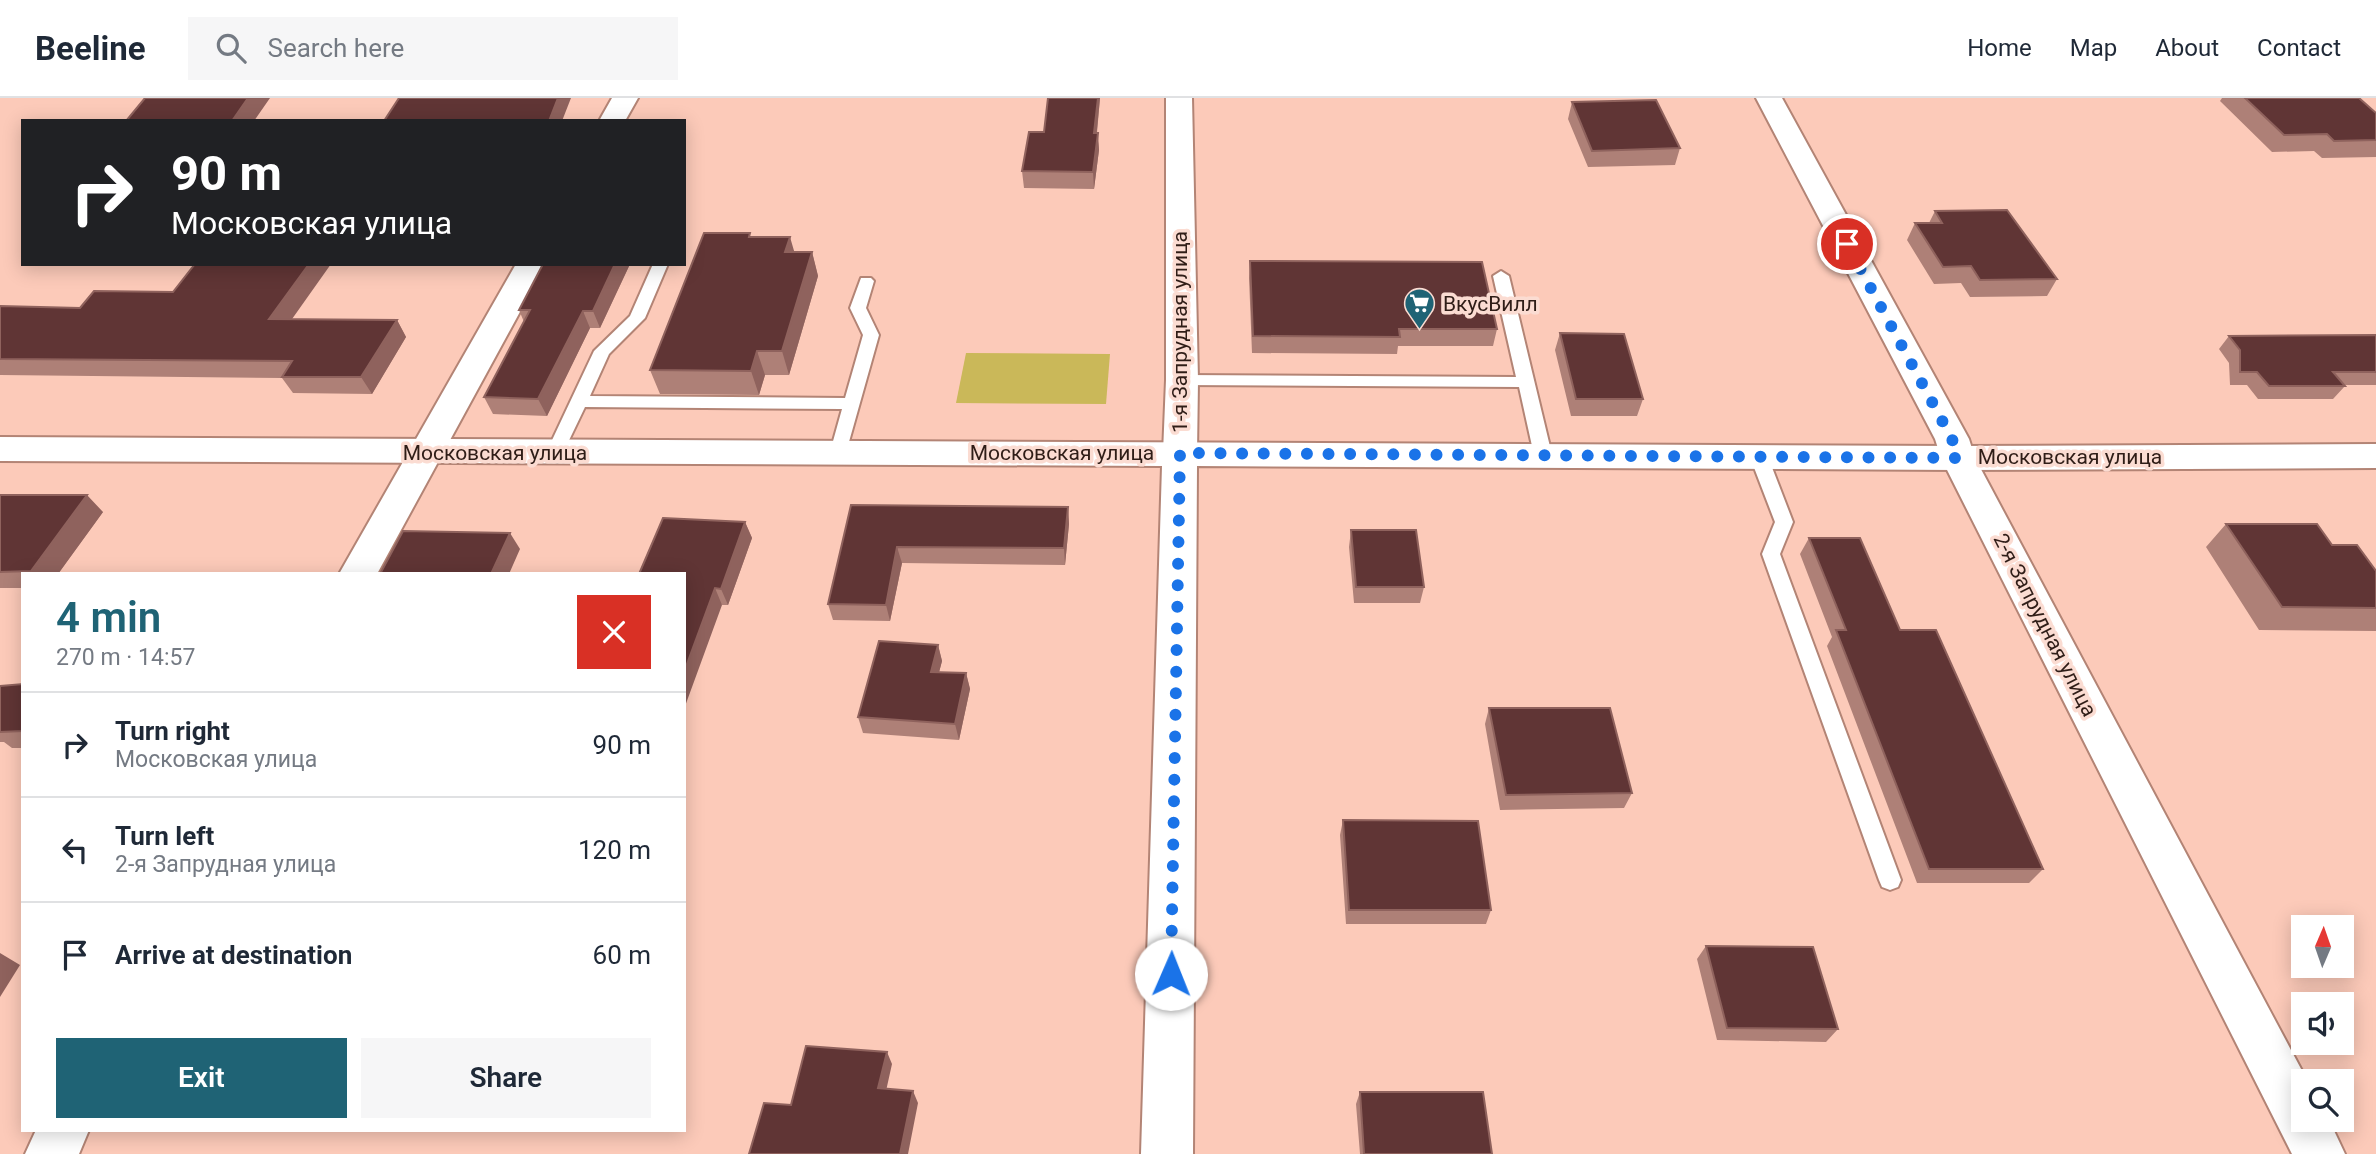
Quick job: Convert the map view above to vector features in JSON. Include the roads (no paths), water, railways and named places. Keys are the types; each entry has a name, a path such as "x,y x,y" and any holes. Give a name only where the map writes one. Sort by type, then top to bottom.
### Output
{"street":[{"path":"613,119 625,98"},
{"name":"1-я Запрудная улица","path":"1167,1154 1182,380 1179,98"},
{"name":"2-я Запрудная улица","path":"1769,98 1952,439 1958,458 2319,1154"},
{"path":"359,572 530,266"},
{"name":"Московская улица","path":"0,449 1958,458 2376,456"},
{"path":"51,1154 63,1132"}],"lane":[{"path":"555,453 602,351 637,318 660,266"},
{"path":"1501,276 1543,455"},
{"path":"839,452 871,335 858,308 866,281"},
{"path":"1182,380 1526,382"},
{"path":"579,401 852,404"},
{"path":"1759,457 1784,522 1771,554 1890,880"}],"place":[{"name":"ВкусВилл","path":"1420,331"}]}
